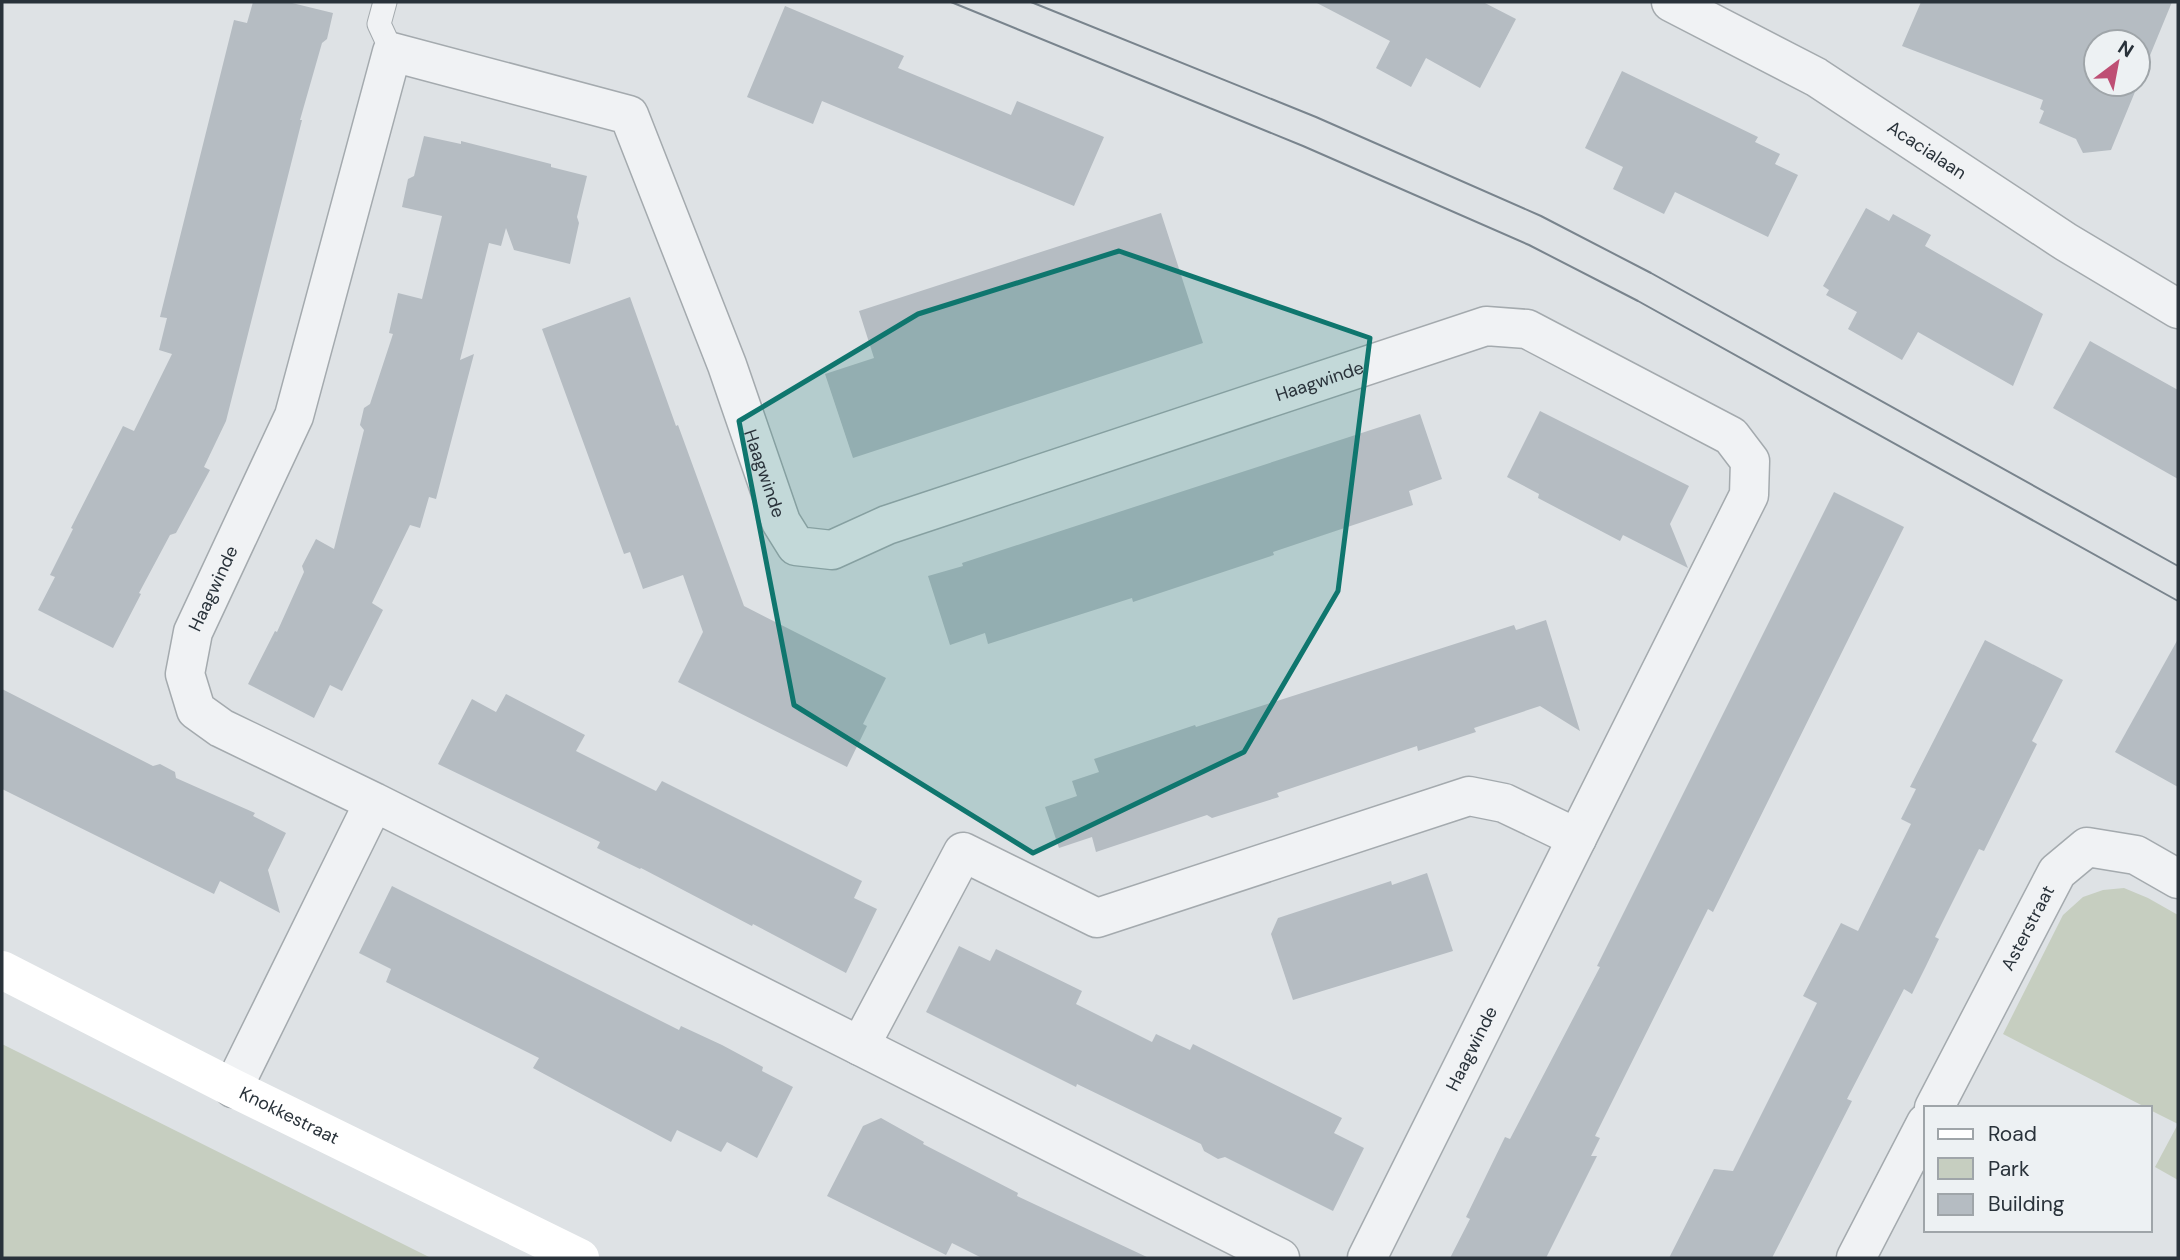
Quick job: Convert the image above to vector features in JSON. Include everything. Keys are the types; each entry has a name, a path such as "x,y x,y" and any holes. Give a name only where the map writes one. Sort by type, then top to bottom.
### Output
{"street":[{"name":"Acacialaan","path":"1671,2 1816,77 2066,242 2178,309"},
{"name":"Haagwinde","path":"1280,1258 374,802 221,728 196,710 185,674 193,632 294,416 392,52 629,115 727,365 781,522 796,546 832,550 887,524 1486,326 1527,329 1731,436 1750,461 1749,495 1367,1258"},
{"path":"860,1046 963,852 1097,918 1468,796 1504,803 1577,838"},
{"path":"233,1088 374,802"},
{"name":"Asterstraat","path":"1935,1106 2057,872 2087,847 2136,855 2178,879"},
{"name":"Knokkestraat","path":"2,970 233,1088 580,1258"},
{"path":"1856,1258 1924,1127"}],"lane":[{"path":"385,2 379,24 392,52"}],"highlighted area":[{"path":"1119,251 1370,338 1338,591 1244,752 1033,853 794,705 739,421 918,314"}],"green space":[{"path":"2124,888 2178,915 2178,1124 2152,1111 2152,1106 2143,1106 2003,1034 2063,915 2083,897 2103,890"},
{"path":"2,1044 431,1258 2,1258"},
{"path":"2178,1124 2178,1180 2155,1167"}],"building":[{"path":"253,2 288,2 333,13 300,120 226,421 204,467 210,470 176,533 170,535 113,648 38,610 55,577 50,575 73,529 71,528 123,426 134,431 172,354 159,350 167,318 160,317 234,20 247,23"},
{"path":"1315,2 1483,2 1516,19 1480,88 1426,58 1411,87 1376,68 1390,41"},
{"path":"1921,2 2172,2 2152,51 2152,28 2082,28 2082,98 2132,98 2111,150 2083,153 2076,139 2039,123 2044,111 2040,109 2043,100 1902,46"},
{"path":"785,6 904,56 898,68 1011,115 1017,101 1104,137 1074,206 822,101 813,124 747,97"},
{"path":"1622,71 1758,137 1755,142 1780,154 1775,164 1798,175 1768,237 1675,192 1664,214 1613,189 1623,167 1585,148"},
{"path":"424,136 461,144 461,141 587,176 577,217 579,223 570,264 514,250 506,228 501,246 489,243 460,360 474,354 436,499 429,497 420,528 410,525 372,603 383,610 342,691 330,685 314,718 248,684 275,631 277,632 304,572 302,566 316,539 334,549 364,430 360,425 364,408 370,404 393,334 389,333 398,293 422,299 442,216 402,207 408,179 414,176"},
{"path":"1866,208 1889,221 1893,214 1931,235 1925,246 2043,314 2013,386 1918,332 1902,360 1848,329 1857,312 1826,295 1829,290 1823,286"},
{"path":"1161,213 1203,343 853,458 825,374 874,358 859,311"},
{"path":"630,297 744,606 886,678 863,724 867,726 847,767 678,682 703,632 683,575 643,589 630,552 624,554 542,329"},
{"path":"2090,341 2178,390 2178,479 2053,408"},
{"path":"1540,411 1689,486 1670,524 1688,568 1623,535 1620,541 1538,498 1539,494 1507,477"},
{"path":"1420,414 1442,479 1409,491 1413,505 1133,602 1132,598 988,644 985,633 950,645 928,576"},
{"path":"1834,492 1904,527 1713,912 1708,909 1595,1136 1600,1138 1591,1156 1597,1156 1546,1258 1450,1258 1470,1219 1466,1217 1505,1137 1510,1139 1600,967 1597,966"},
{"path":"1546,620 1580,731 1540,706 1474,728 1476,732 1418,751 1417,746 1277,793 1279,797 1212,818 1207,815 1096,852 1092,837 1059,848 1045,807 1077,796 1072,781 1099,772 1094,759 1514,625 1516,630"},
{"path":"2178,639 2178,787 2115,752"},
{"path":"1985,640 2063,680 2032,741 2037,744 1984,851 1979,849 1935,937 1939,939 1912,994 1904,989 1847,1099 1852,1101 1772,1258 1669,1258 1714,1169 1733,1171 1817,1003 1803,996 1841,923 1858,931 1911,824 1901,819 1916,789 1910,787"},
{"path":"2,689 153,766 160,764 175,772 176,778 255,813 253,816 286,833 268,870 280,913 220,881 214,894 2,789"},
{"path":"506,694 585,735 576,751 656,791 662,781 862,881 854,898 877,909 846,973 597,848 600,842 438,764 472,699 496,712"},
{"path":"1427,873 1453,951 1293,1000 1271,934 1278,918 1391,881 1392,885"},
{"path":"392,886 679,1030 681,1026 722,1045 793,1087 757,1158 727,1142 721,1152 677,1130 671,1142 533,1068 539,1058 386,982 391,969 359,953"},
{"path":"959,946 990,961 996,949 1082,991 1076,1004 1152,1042 1156,1034 1190,1050 1193,1044 1342,1118 1334,1133 1364,1148 1333,1211 1225,1157 1218,1159 1204,1151 1201,1144 1077,1084 1076,1087 926,1012"},
{"path":"881,1118 924,1142 923,1144 1018,1193 1017,1196 1149,1258 982,1258 952,1243 946,1255 827,1196 863,1126"}],"tram line":[{"path":"951,2 1303,146 1529,245 1638,301 2178,601"},
{"path":"1031,2 1316,117 1541,216 1651,273 2178,566"}]}
